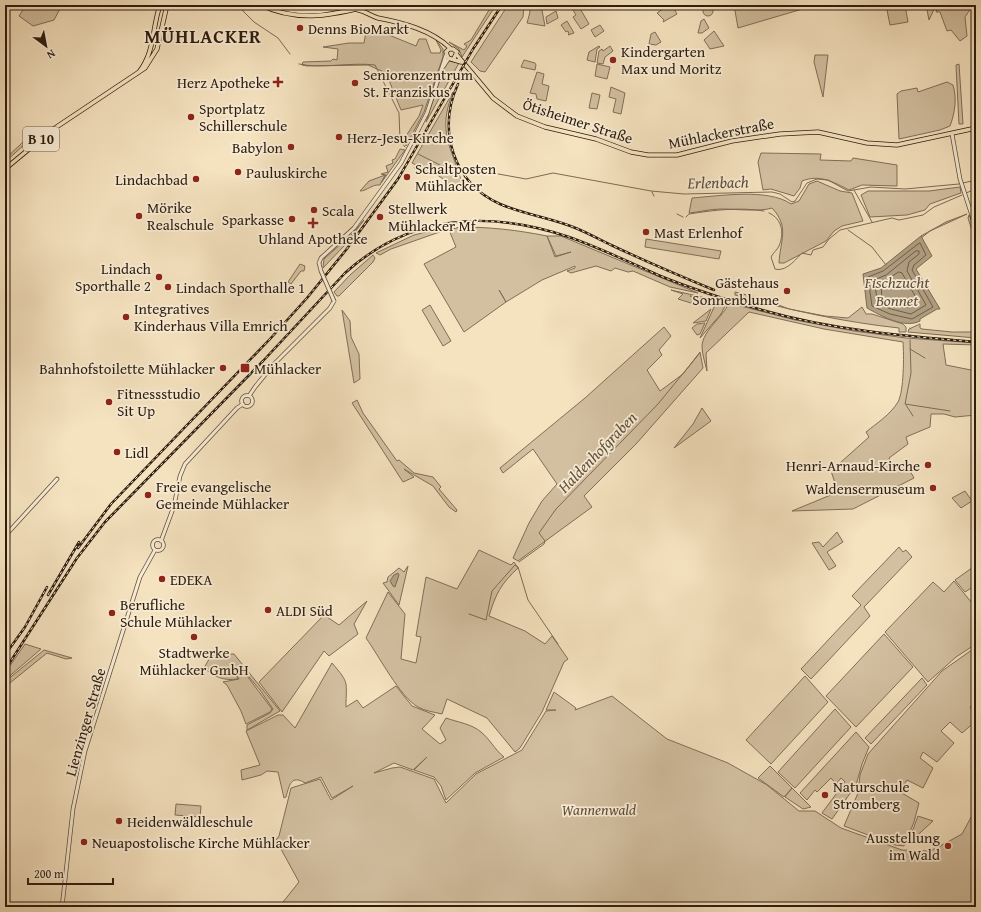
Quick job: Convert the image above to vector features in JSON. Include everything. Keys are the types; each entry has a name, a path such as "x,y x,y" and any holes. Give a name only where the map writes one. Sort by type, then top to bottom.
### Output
{"main road":[{"name":"B 10","path":"135,76 147,60 153,43 160,5"},
{"name":"B 10","path":"5,169 52,130 145,68 152,60 158,44 167,5"},
{"path":"261,5 290,15 319,17 369,5 372,16"},
{"path":"273,5 298,12 322,12 351,5"},
{"path":"351,10 361,10 372,16 408,25 439,39 449,50 448,57 456,57"},
{"name":"Ötisheimer Straße","path":"449,50 455,49 456,57 498,102 527,121 596,139 632,152 659,157"},
{"name":"Mühlackerstraße","path":"659,157 689,153 732,141 780,134 818,132 868,143 897,145 976,128"}],"street":[{"path":"319,17 322,12"},
{"path":"153,43 158,44"},
{"path":"243,404 243,398 249,396 265,375 330,308 334,301 321,271 320,261 354,228 400,163 424,121 442,68 448,57"},
{"path":"952,134 960,179 976,228"},
{"path":"243,404 246,407 251,405 253,400 249,396"},
{"path":"161,541 174,506 180,476 185,464 237,408 243,404"},
{"path":"5,536 57,479"},
{"name":"Lienzinger Straße","path":"62,907 71,822 85,751 140,577 155,550 153,547 153,542 158,540 161,541 163,544 162,549 155,550"}],"green space":[{"path":"26,5 62,5 54,20 33,26 19,16"},
{"path":"492,5 496,5 462,57 459,49 449,42 464,50 467,46 464,44 471,40"},
{"path":"508,5 524,5 523,17 485,72 480,71 471,62"},
{"path":"529,5 541,5 545,26 527,23 530,12"},
{"path":"570,5 578,5 589,24 581,29 573,17 576,15"},
{"path":"669,5 672,5 677,14 663,22 664,20 657,13"},
{"path":"734,5 816,5 738,28"},
{"path":"886,5 905,5 908,22 890,25"},
{"path":"926,5 936,5 929,20"},
{"path":"939,5 973,5 965,17 967,36 960,41 951,30 947,31 940,12 936,12"},
{"path":"708,6 713,11 708,16 703,11"},
{"path":"556,11 558,18 547,24 546,17"},
{"path":"704,19 709,28 702,33 698,33 701,21"},
{"path":"567,21 574,33 568,35 568,31 566,32 561,25"},
{"path":"600,25 604,31 595,37 591,30"},
{"path":"714,31 724,46 710,49 704,40"},
{"path":"366,32 384,33 416,46 419,39 426,39 431,53 440,53 441,50 436,40 443,49 443,57 424,112 406,146 404,139 419,116 423,105 401,110 386,73 368,65 302,65 303,62 331,61 333,59 337,60 338,49 323,47 349,43 364,43"},
{"path":"655,32 661,42 656,45 649,44 651,34"},
{"path":"599,46 600,47 597,49 595,62 587,60 589,52"},
{"path":"610,46 613,51 605,57 603,64 597,63 599,51 602,49 603,51"},
{"path":"815,55 828,55 823,97 814,62"},
{"path":"524,60 535,63 535,70 521,67"},
{"path":"449,61 459,63 426,122 444,67"},
{"path":"597,64 610,67 607,79 595,76"},
{"path":"959,64 963,124 959,124 956,65"},
{"path":"537,72 544,74 542,84 549,86 546,101 537,99 536,94 530,93"},
{"path":"947,82 953,85 955,95 954,111 950,126 940,130 899,139 897,94 901,91 917,88 918,92"},
{"path":"611,87 625,93 621,114 613,112 616,99 609,97"},
{"path":"453,92 448,106 446,129 447,139 462,183 454,187 432,171 423,173 414,168 416,165 412,163"},
{"path":"592,93 600,95 597,109 589,108"},
{"path":"23,142 25,144 5,162 5,159"},
{"path":"400,149 405,150 381,183 386,175 381,174 388,172 386,166 393,163 392,160 395,159"},
{"path":"761,153 821,154 820,160 851,161 853,158 897,165 897,186 862,185 849,190 826,180 815,178 802,181 800,188 794,196 771,189 763,190 758,162"},
{"path":"385,175 380,185 360,191 369,181"},
{"path":"817,181 840,191 852,193 863,221 842,226 834,231 826,241 784,263 779,263 783,234 781,222 778,215 772,208 754,210 717,209 689,213 692,198 743,194 770,196 791,204 799,201 809,184"},
{"path":"960,187 961,193 930,204 925,210 907,215 870,217 861,195 868,191 929,191"},
{"path":"967,214 930,231 921,238 921,236 946,222"},
{"path":"969,215 976,231 976,243 968,218"},
{"path":"364,220 345,245 323,268 324,259 352,234"},
{"path":"453,225 454,227 391,249 380,255 376,253 414,235"},
{"path":"460,227 493,228 547,236 561,236 698,293 670,287 633,271 628,272 615,268 611,271 596,266 571,273 567,271 575,268 575,266 542,280 506,302 464,332 424,264 456,247 449,230","holes":["547,236 556,256 571,252 555,257"]},
{"path":"646,239 721,251 719,259 645,247"},
{"path":"373,255 375,258 373,262 339,296 337,296 334,292 350,275"},
{"path":"300,264 305,266 304,271 301,271 291,284 288,282"},
{"path":"671,290 706,298 711,302 690,296 696,298 691,303 678,299 683,294"},
{"path":"735,292 763,299 788,309 735,295"},
{"path":"712,297 727,302 721,314 700,338 715,305"},
{"path":"729,303 795,320 854,331 906,338 976,343 976,345 943,344 946,365 976,371 976,391 974,392 976,415 955,417 944,414 931,414 930,427 906,437 908,444 889,458 895,468 905,462 914,478 853,509 792,511 838,492 831,471 869,437 866,432 895,407 900,397 902,382 903,342 824,329 749,312 706,353 707,371 702,352 703,340 709,329"},
{"path":"430,305 451,341 443,346 422,310"},
{"path":"862,307 866,314 872,314 903,324 906,327 906,332 899,332 899,328 857,322 816,315 793,310 825,316 848,318"},
{"path":"711,309 706,321 693,323"},
{"path":"342,310 350,321 351,337 359,354 360,379 354,383"},
{"path":"705,323 700,334 697,335 692,328 697,324"},
{"path":"920,324 920,328 922,329 952,332 975,332 976,338 908,332 909,329"},
{"path":"664,327 671,336 659,350 662,355 647,370 660,391 683,374 700,352 703,368 636,444 584,496 592,507 518,561 513,558 529,523 542,501 557,484 533,449 503,473 500,468 585,398"},
{"path":"357,400 363,413 397,461 399,460 414,473 433,477 441,487 439,489 457,510 456,512 449,507 433,486 404,469 414,477 403,482 352,403"},
{"path":"702,408 711,421 674,448 693,424"},
{"path":"965,491 972,501 961,508 952,498"},
{"path":"837,532 843,542 827,552 836,566 829,570 812,543 819,542 823,547"},
{"path":"899,547 903,552 906,550 912,557 864,607 870,616 811,679 801,669 861,605 852,596"},
{"path":"479,550 511,565 514,562 518,568 500,589 489,616 525,631 545,644 552,636 568,659 564,662 542,712 520,748 515,752 487,718 447,699 442,714 424,710 411,702 397,686 366,638 388,592 405,614 401,659 416,663 421,637 416,636 426,577 457,589"},
{"path":"976,565 976,585 965,592 955,580"},
{"path":"408,566 399,605 383,583 387,582 388,577 399,568 404,572"},
{"path":"954,581 976,608 976,644 956,657 928,682 885,632 933,582 944,592"},
{"path":"367,601 354,624 358,634 329,656 324,651 282,712 259,682 324,615 339,625"},
{"path":"884,634 913,667 856,727 826,696"},
{"path":"25,644 41,649 5,680 5,673"},
{"path":"976,647 976,708 973,705 970,707 976,715 976,721 962,733 950,722 941,731 954,743 937,762 923,752 920,758 933,768 923,788 907,780 900,792 919,803 914,822 904,846 895,845 844,826 858,793 860,775 868,754 942,671"},
{"path":"44,650 72,658 66,659 47,653 5,687 5,682 7,680"},
{"path":"212,654 234,654 280,711 247,730 247,725 270,713 273,709 260,690 238,664 272,709 270,712 246,724 227,685 223,682 239,679 234,669 238,679 220,678 204,668"},
{"name":"Wannenwald","path":"332,663 342,675 346,683 346,707 357,700 363,708 396,686 412,706 435,715 422,729 440,744 446,740 440,728 446,718 477,729 504,757 475,773 446,800 441,786 434,777 414,770 427,757 413,770 394,763 374,773 400,767 434,779 446,803 476,774 522,750 546,711 556,710 546,710 554,692 576,708 575,710 612,696 667,739 728,763 767,785 799,811 815,811 841,828 902,850 930,851 962,834 976,808 976,907 279,907 299,882 276,840 279,836 291,788 320,779 331,800 353,786 332,798 321,777 305,783 297,780 291,782 286,797 284,798 278,772 267,771 261,775 242,780 241,770 260,765 246,731 278,715 283,715 295,728"},
{"path":"805,676 828,702 771,764 746,740"},
{"path":"922,678 927,685 871,744 865,738"},
{"path":"835,709 851,727 795,788 778,772"},
{"path":"856,732 869,747 856,785 832,819 822,813 845,782 841,778 836,784 831,778 817,792 815,790 807,800 800,793"},
{"path":"770,766 792,788 784,797 758,778"},
{"path":"792,788 811,807 803,809 785,797"},
{"path":"176,804 201,806 200,817 175,815"},
{"path":"918,816 933,821 910,842 909,840"}],"water":[{"name":"Fischzucht Bonnet","path":"921,236 932,256 916,269 940,309 937,309 920,319 920,321 914,323 900,323 879,315 867,308 863,274 881,268"},
{"path":"398,573 399,575 395,587 390,581 394,575"}],"waterway":[{"name":"Erlenbach","path":"237,5 254,22 278,38 290,54"},
{"name":"Erlenbach","path":"299,64 317,66 356,64 375,65 399,113 400,140 405,147"},
{"name":"Erlenbach","path":"418,154 442,166 451,167"},
{"name":"Erlenbach","path":"465,168 526,179 553,173 651,191 684,194 772,192 780,194 792,202 795,201 807,183 817,179 828,180 848,191 871,187 905,189 959,184"},
{"name":"Erlenbach","path":"963,183 976,180"},
{"path":"966,193 976,189"},
{"path":"854,190 872,222"},
{"name":"Erlenbach","path":"652,192 654,196"},
{"path":"769,213 780,223 782,232 781,241 771,257 775,269 783,269 790,265 802,253 811,255 813,250 823,247 829,239 840,230 892,218 899,220 923,215 934,207 962,195"},
{"path":"686,217 689,214 708,211 746,209 764,211"},
{"path":"677,214 683,217"},
{"path":"848,230 872,247 886,265"},
{"path":"910,340 911,373 905,404 950,411"},
{"path":"910,349 925,358"},
{"name":"Haldenhofgraben","path":"519,562 544,544 545,541 539,533 556,509 658,404 699,354"},
{"path":"906,405 913,416"},
{"path":"469,614 486,620 492,591 515,565 518,567 528,600 558,644"}],"railway":[{"path":"78,548 111,504 270,339 307,298 346,250 398,179 473,49 502,5"},
{"path":"458,84 452,102 449,119 450,137 454,153 461,169 471,183 484,195 510,208 578,229 637,257 714,290"},
{"path":"5,670 77,558 105,522 263,361 345,273 370,253 396,239 423,229 451,223 480,221 509,223 539,228 581,241 658,275 697,290 788,317 815,323 868,331 976,342"},
{"path":"48,595 79,542"},
{"path":"5,655 25,627 47,587"}],"place":[{"name":"Denns BioMarkt","path":"300,28"},
{"name":"Kindergarten Max und Moritz","path":"613,60"},
{"name":"Herz Apotheke","path":"278,82"},
{"name":"Seniorenzentrum St. Franziskus","path":"355,83"},
{"name":"Sportplatz Schillerschule","path":"191,117"},
{"name":"Herz-Jesu-Kirche","path":"339,137"},
{"name":"Babylon","path":"291,147"},
{"name":"Pauluskirche","path":"238,172"},
{"name":"Schaltposten Mühlacker","path":"407,177"},
{"name":"Lindachbad","path":"196,179"},
{"name":"Scala","path":"314,210"},
{"name":"Mörike Realschule","path":"139,216"},
{"name":"Stellwerk Mühlacker Mf","path":"380,217"},
{"name":"Sparkasse","path":"292,219"},
{"name":"Uhland Apotheke","path":"313,223"},
{"name":"Mast Erlenhof","path":"646,232"},
{"name":"Lindach Sporthalle 2","path":"159,277"},
{"name":"Lindach Sporthalle 1","path":"168,287"},
{"name":"Gästehaus Sonnenblume","path":"787,291"},
{"name":"Integratives Kinderhaus Villa Emrich","path":"126,317"},
{"name":"Bahnhofstoilette Mühlacker","path":"223,368"},
{"name":"Mühlacker","path":"245,368"},
{"name":"Fitnessstudio Sit Up","path":"109,402"},
{"name":"Lidl","path":"117,452"},
{"name":"Henri-Arnaud-Kirche","path":"928,465"},
{"name":"Waldensermuseum","path":"933,488"},
{"name":"Freie evangelische Gemeinde Mühlacker","path":"148,495"},
{"name":"EDEKA","path":"162,579"},
{"name":"ALDI Süd","path":"268,610"},
{"name":"Berufliche Schule Mühlacker","path":"112,613"},
{"name":"Stadtwerke Mühlacker GmbH","path":"194,637"},
{"name":"Naturschule Stromberg","path":"825,795"},
{"name":"Heidenwäldleschule","path":"119,821"},
{"name":"Neuapostolische Kirche Mühlacker","path":"84,842"},
{"name":"Ausstellung im Wald","path":"948,846"}],"district":[{"name":"MÜHLACKER","path":"203,36"}]}
